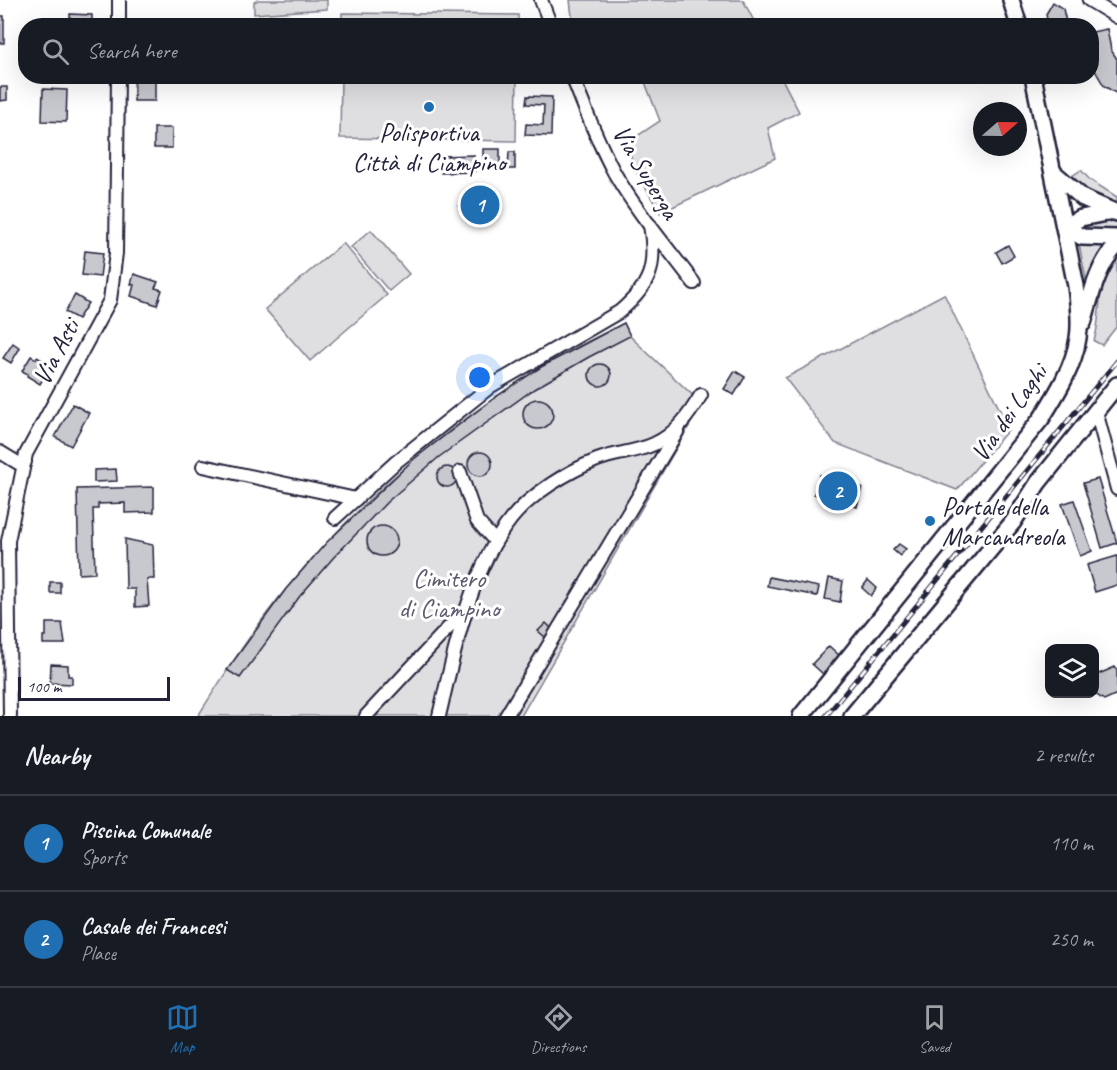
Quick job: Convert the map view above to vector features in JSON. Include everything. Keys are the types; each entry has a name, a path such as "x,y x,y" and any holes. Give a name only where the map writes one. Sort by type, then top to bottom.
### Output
{"main road":[{"path":"1011,0 1017,18"},
{"name":"Via dei Laghi","path":"801,716 1041,419 1064,380 1075,351 1079,312 1076,286 1035,84"},
{"path":"1053,172 1083,198 1114,212"},
{"path":"1064,226 1081,218 1114,212"},
{"path":"1064,226 1082,237 1117,238"},
{"path":"1078,337 1104,262 1117,245"},
{"path":"852,716 1013,522 1038,483 1117,385"}],"street":[{"path":"119,0 119,18"},
{"path":"541,0 548,18"},
{"path":"1089,0 1117,16"},
{"name":"Via Asti","path":"10,716 8,543 26,454 110,300 116,253 118,84"},
{"name":"Via Superga","path":"575,84 615,174 694,283"},
{"path":"335,519 396,462 491,386 619,312 633,301 647,282 651,270 654,254 650,225"},
{"path":"506,716 701,395"},
{"path":"1095,411 1117,489"},
{"path":"439,716 459,632 495,542 512,517 553,481 598,460 655,444 681,426"},
{"path":"0,452 18,462 25,462"},
{"path":"203,465 356,499"},
{"path":"460,472 477,521 495,542"},
{"path":"366,716 469,606"}],"green space":[{"path":"258,0 327,0 327,9 254,14 254,2"},
{"path":"570,0 743,0 752,18 572,18"},
{"path":"342,13 518,15 518,18 342,18"},
{"name":"Polisportiva Città di Ciampino","path":"341,84 517,84 516,141 340,138"},
{"path":"646,84 785,84 799,112 768,128 775,158 660,213 633,166 628,142 660,121"},
{"path":"1081,170 1090,180 1117,197 1117,203 1082,186 1072,176"},
{"path":"1104,220 1117,220 1117,233 1085,231 1084,225"},
{"path":"371,230 409,274 389,291 351,247"},
{"path":"343,243 387,295 310,361 265,309"},
{"path":"1079,244 1108,245 1088,285 1087,284"},
{"path":"1117,259 1117,326 1102,345 1094,341 1102,287 1110,267"},
{"path":"944,294 1009,429 957,490 835,443 785,378"},
{"name":"Cimitero di Ciampino","path":"624,323 630,336 702,404 521,716 198,716 240,651 286,589 343,526 404,468 436,441 504,391 582,344"}],"shaded area":[{"path":"492,188 500,204 467,222 459,206"}],"building":[{"path":"1053,2 1063,9 1065,18 1047,18 1046,14"},
{"path":"70,14 92,15 92,18 70,18"},
{"path":"0,16 4,16 4,43 0,43"},
{"path":"1107,29 1111,50 1117,59 1117,94 1104,86 1099,77 1099,31"},
{"path":"134,84 155,84 155,101 134,101"},
{"path":"0,87 7,87 7,100 0,101"},
{"path":"43,89 67,90 66,122 42,121"},
{"name":"Polisportiva Città di Ciampino","path":"527,96 552,97 551,136 525,135 526,124 543,125 544,105 526,104"},
{"path":"154,128 172,128 172,148 154,148"},
{"path":"483,149 500,149 500,168 483,168"},
{"path":"509,152 515,152 515,169 508,169"},
{"path":"474,155 475,172 441,173 441,156"},
{"path":"1008,245 1014,256 1002,263 996,252"},
{"path":"85,251 103,253 100,277 82,275"},
{"path":"134,274 158,282 155,288 162,290 157,305 131,296"},
{"path":"75,295 88,303 78,319 65,312"},
{"path":"624,323 630,336 534,389 439,457 387,502 300,596 240,678 227,670 286,589 326,543 414,459 497,396 541,367"},
{"path":"13,343 20,348 11,363 3,358"},
{"path":"31,356 51,365 40,384 22,371"},
{"path":"600,364 608,367 611,375 608,383 600,386 592,383 589,375 592,367"},
{"path":"735,371 745,377 734,395 724,389"},
{"path":"538,399 549,403 553,414 549,425 538,429 527,425 523,414 527,403"},
{"path":"73,404 89,413 71,446 55,437"},
{"path":"480,452 489,455 492,464 489,473 480,476 471,473 468,464 471,455"},
{"path":"443,467 451,467 457,473 457,481 451,487 443,487 437,481 437,473"},
{"path":"116,469 117,481 94,482 94,470"},
{"path":"820,475 862,488 857,507 814,494"},
{"path":"1098,479 1117,543 1102,548 1083,483"},
{"path":"154,487 154,512 125,513 125,503 98,504 98,509 93,509 95,573 79,574 77,489"},
{"path":"1074,500 1092,551 1080,556 1062,504"},
{"path":"382,526 393,530 397,541 393,552 382,556 371,552 367,541 371,530"},
{"path":"125,539 153,545 154,579 147,579 149,606 135,607 135,589 126,589"},
{"path":"899,544 906,549 900,556 893,550"},
{"path":"1117,556 1117,585 1095,592 1087,565"},
{"path":"769,577 819,587 817,596 767,586"},
{"path":"829,578 843,581 840,602 825,599"},
{"path":"868,580 877,588 871,596 862,588"},
{"path":"50,582 60,582 60,593 50,593"},
{"path":"46,623 62,623 65,644 43,644 43,636 46,636"},
{"path":"546,623 552,629 545,637 538,631"},
{"path":"829,646 840,656 823,674 812,664"},
{"path":"51,664 68,665 68,676 72,676 72,684 50,683"},
{"path":"1115,667 1117,694 1104,700 1099,696 1099,674"}],"railway":[{"path":"826,716 1117,361"}],"place":[{"name":"Polisportiva Città di Ciampino","path":"429,107"},
{"name":"Piscina Comunale","path":"480,205"},
{"name":"Casale dei Francesi","path":"838,491"},
{"name":"Portale della Marcandreola","path":"930,521"}]}
